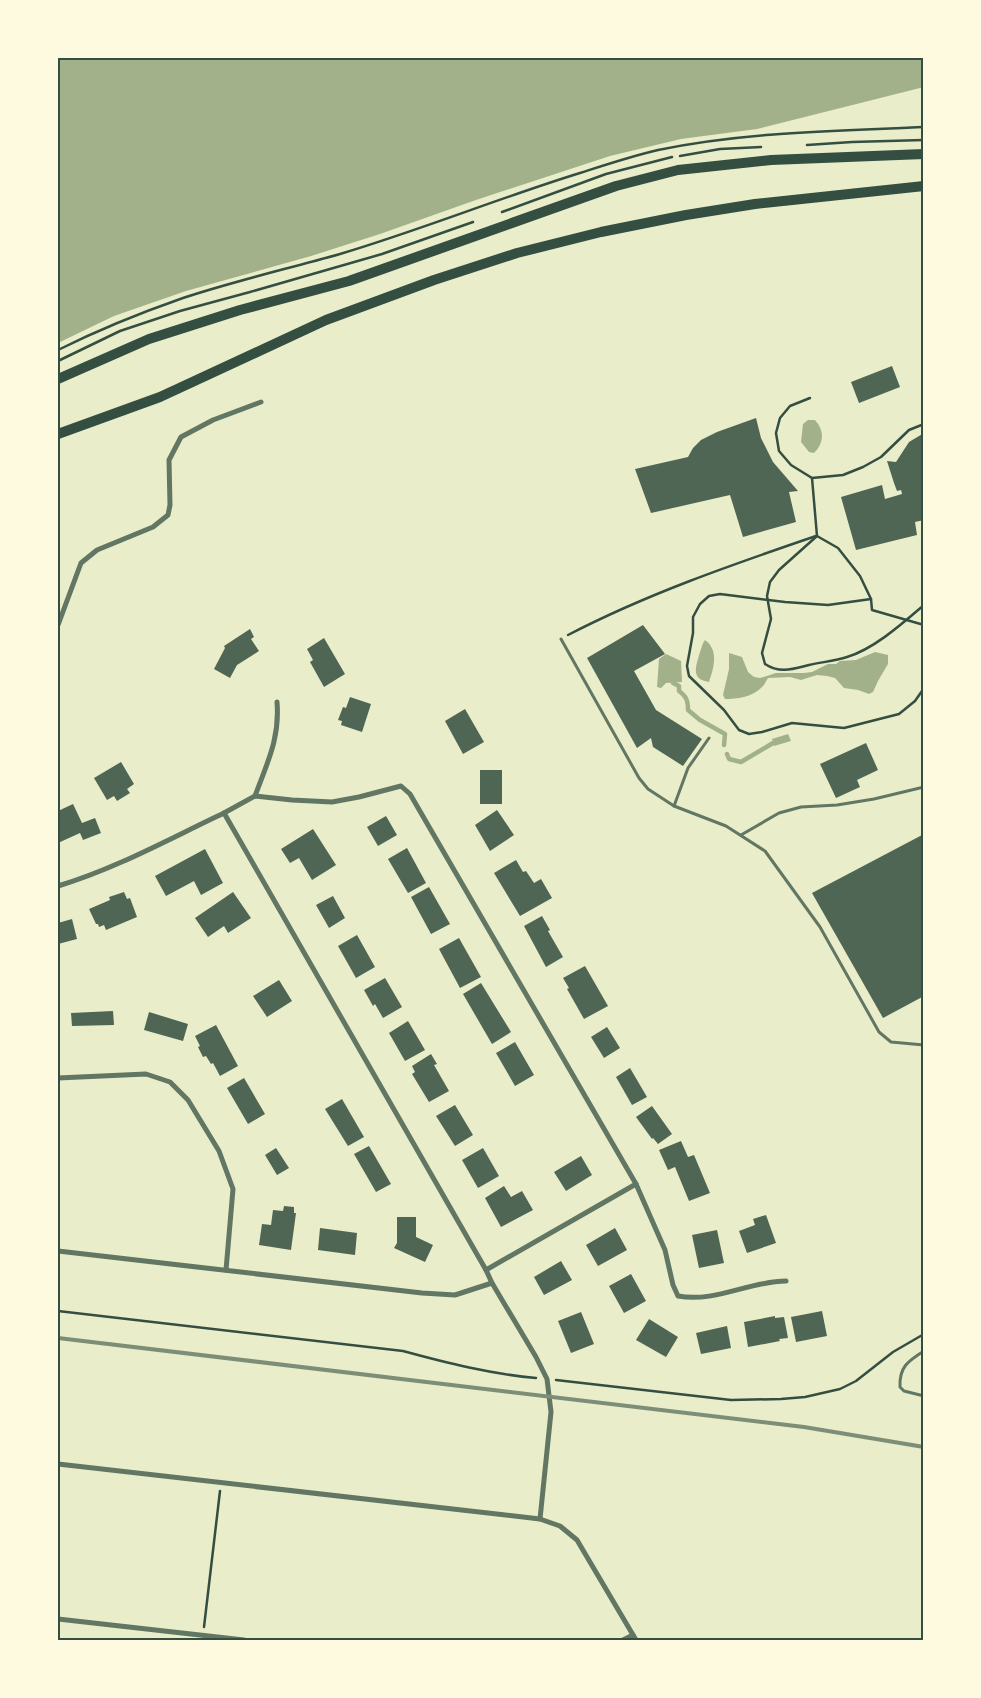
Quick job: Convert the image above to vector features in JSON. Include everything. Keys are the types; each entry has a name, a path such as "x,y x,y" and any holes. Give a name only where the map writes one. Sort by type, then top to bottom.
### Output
{"main road":[{"path":"58,380 149,339 240,310 348,281 616,186 678,170 771,160 924,154"},
{"path":"58,434 160,396 326,320 434,280 517,253 601,232 686,215 755,204 924,186"}],"street":[{"path":"58,625 81,563 97,550 152,527 168,515 170,505 169,460 181,436 213,420 261,402"},
{"path":"255,796 274,743 278,721 277,702"},
{"path":"58,886 74,882 126,859 224,813 255,796 332,802 359,798 401,786 410,794 636,1184 665,1250 673,1285 678,1296 691,1299 774,1281 786,1281"},
{"path":"224,813 547,1379 551,1412 540,1519"},
{"path":"58,1078 146,1074 170,1082 188,1100 220,1151 233,1189 226,1270"},
{"path":"486,1270 636,1184"},
{"path":"58,1251 422,1293 455,1295 492,1284"},
{"path":"58,1464 540,1519 560,1526 577,1540 635,1638 623,1640"},
{"path":"58,1619 244,1640"}],"lane":[{"path":"561,639 639,778 648,789 674,806 726,826 765,851 820,927 879,1032 891,1042 924,1045"},
{"path":"674,806 688,768 710,738"},
{"path":"741,835 779,813 801,807 837,805 924,787"},
{"path":"924,1352 912,1358 902,1369 899,1376 900,1386 904,1391 924,1396"}],"path":[{"path":"58,350 108,326 182,298 339,254 535,187 656,150 726,138 924,127"},
{"path":"810,398 790,406 780,418 776,432 779,451 791,465 812,478 843,475 863,467 882,456 909,430 924,424"},
{"path":"812,478 817,536"},
{"path":"817,536 779,570 770,582 767,599 770,620 762,653 765,664 773,670 787,670 849,657 869,647 908,620 924,605"},
{"path":"561,639 646,598 717,570 817,536 838,548 860,576 871,599 872,610 924,625"},
{"path":"871,599 828,604 785,602 720,594 709,596 700,604 693,617 693,633 687,666 689,676 724,710 739,730 749,734 792,723 844,728 899,714 915,701 924,685"},
{"path":"58,1311 403,1351 456,1365 510,1376 731,1400 805,1397 840,1389 856,1381 893,1352 924,1334"},
{"path":"202,1636 221,1483"}],"shaded area":[{"path":"58,58 923,58 924,87 757,129 681,139 610,156 311,256 186,291 114,316 58,343"},
{"path":"808,420 815,420 822,433 820,445 814,453 809,452 801,442 803,424"},
{"path":"705,640 714,654 714,665 709,682 699,678 696,670"},
{"path":"875,652 888,655 888,664 873,692 869,694 844,688 835,678 817,675 801,680 790,677 768,678 762,687 749,695 725,699 723,695 729,669 729,653 742,657 748,672 754,677 760,678 776,673 812,672 828,664 856,660"},
{"path":"666,654 681,661 682,682 666,683 661,688 657,687 659,659"},
{"path":"788,734 791,741 774,746 772,739"}],"building":[{"path":"892,366 900,387 859,403 851,382"},
{"path":"756,418 761,438 773,462 798,491 789,492 796,522 743,537 730,495 651,513 635,469 688,457 701,440"},
{"path":"924,433 924,520 915,522 917,535 856,550 841,497 882,485 885,499 902,494 901,490 897,491 887,461 896,462 909,442"},
{"path":"643,625 665,654 634,671 656,710 702,739 683,766 653,747 651,738 637,748 587,658"},
{"path":"250,629 254,637 251,639 259,651 237,665 230,678 214,669 225,648 224,646"},
{"path":"324,638 345,674 324,687 310,662 313,660 307,649"},
{"path":"350,697 371,704 362,732 341,725 342,721 338,720 343,707 346,708"},
{"path":"465,709 484,742 463,754 445,721"},
{"path":"866,743 878,770 857,780 860,787 836,798 820,764"},
{"path":"121,762 134,784 127,789 130,793 117,801 114,796 107,800 94,778"},
{"path":"480,770 502,770 502,804 480,804"},
{"path":"73,804 82,823 95,818 101,833 83,840 80,833 58,843 58,811"},
{"path":"497,810 514,835 490,851 475,825"},
{"path":"386,816 397,835 378,846 367,827"},
{"path":"313,829 336,865 312,880 299,858 290,863 281,849"},
{"path":"924,834 924,996 883,1018 812,893"},
{"path":"407,848 426,883 408,893 388,859"},
{"path":"205,849 223,883 201,895 194,881 166,896 155,876"},
{"path":"516,860 523,872 526,871 534,883 541,879 552,898 520,916 494,873"},
{"path":"429,887 450,924 431,934 411,897"},
{"path":"124,892 127,899 130,898 137,917 106,930 104,925 99,927 89,909 110,900 109,897"},
{"path":"233,892 251,918 228,933 224,926 208,937 195,918"},
{"path":"333,896 345,918 329,928 316,905"},
{"path":"542,916 563,957 546,967 524,926"},
{"path":"72,919 77,939 58,944 58,923"},
{"path":"357,935 375,967 356,978 338,946"},
{"path":"459,938 481,977 460,988 439,949"},
{"path":"585,966 608,1006 584,1019 563,978"},
{"path":"385,978 402,1007 383,1018 375,1004 373,1006 364,990"},
{"path":"279,980 292,1001 267,1017 253,996"},
{"path":"481,983 511,1032 492,1044 463,994"},
{"path":"113,1011 114,1025 72,1026 71,1013"},
{"path":"149,1012 188,1024 183,1041 144,1030"},
{"path":"408,1021 425,1050 405,1061 389,1033"},
{"path":"216,1025 238,1066 220,1076 213,1063 211,1064 206,1056 203,1057 195,1036"},
{"path":"607,1027 620,1048 604,1058 591,1037"},
{"path":"515,1042 534,1075 515,1086 496,1053"},
{"path":"431,1054 437,1064 434,1065 449,1091 429,1102 412,1074 415,1072 412,1066"},
{"path":"630,1068 647,1097 632,1105 616,1077"},
{"path":"244,1078 265,1114 248,1124 227,1088"},
{"path":"342,1099 364,1137 348,1146 325,1109"},
{"path":"455,1105 473,1135 455,1146 436,1116"},
{"path":"652,1106 672,1134 658,1144 636,1117"},
{"path":"681,1141 688,1157 694,1155 710,1193 689,1201 675,1167 668,1170 659,1150"},
{"path":"369,1146 391,1184 376,1192 354,1154"},
{"path":"276,1148 289,1168 277,1175 265,1155"},
{"path":"483,1148 499,1176 478,1188 462,1160"},
{"path":"581,1156 592,1175 566,1191 554,1172"},
{"path":"504,1186 511,1197 522,1191 533,1210 501,1227 485,1198"},
{"path":"284,1206 294,1207 294,1213 296,1213 291,1250 259,1245 262,1224 271,1225 273,1210 283,1211"},
{"path":"766,1215 776,1243 747,1253 739,1231 755,1225 753,1219"},
{"path":"397,1217 416,1217 416,1237 433,1245 425,1262 394,1248 397,1243"},
{"path":"320,1228 357,1233 355,1255 318,1250"},
{"path":"615,1228 627,1250 598,1266 586,1245"},
{"path":"717,1230 724,1263 699,1268 692,1235"},
{"path":"561,1261 572,1280 544,1295 534,1277"},
{"path":"631,1274 646,1301 624,1313 609,1286"},
{"path":"822,1311 827,1336 796,1342 791,1317"},
{"path":"581,1312 594,1344 571,1353 558,1321"},
{"path":"775,1316 775,1318 784,1317 788,1338 748,1347 744,1322"},
{"path":"649,1319 678,1337 666,1357 636,1340"},
{"path":"727,1326 731,1348 701,1354 696,1333"}],"waterway":[{"path":"673,683 679,686 679,691 688,704 688,710 700,720 725,734 724,745"},
{"path":"727,754 729,759 741,762 773,743"}],"railway":[{"path":"58,1338 804,1427 924,1447"}]}
